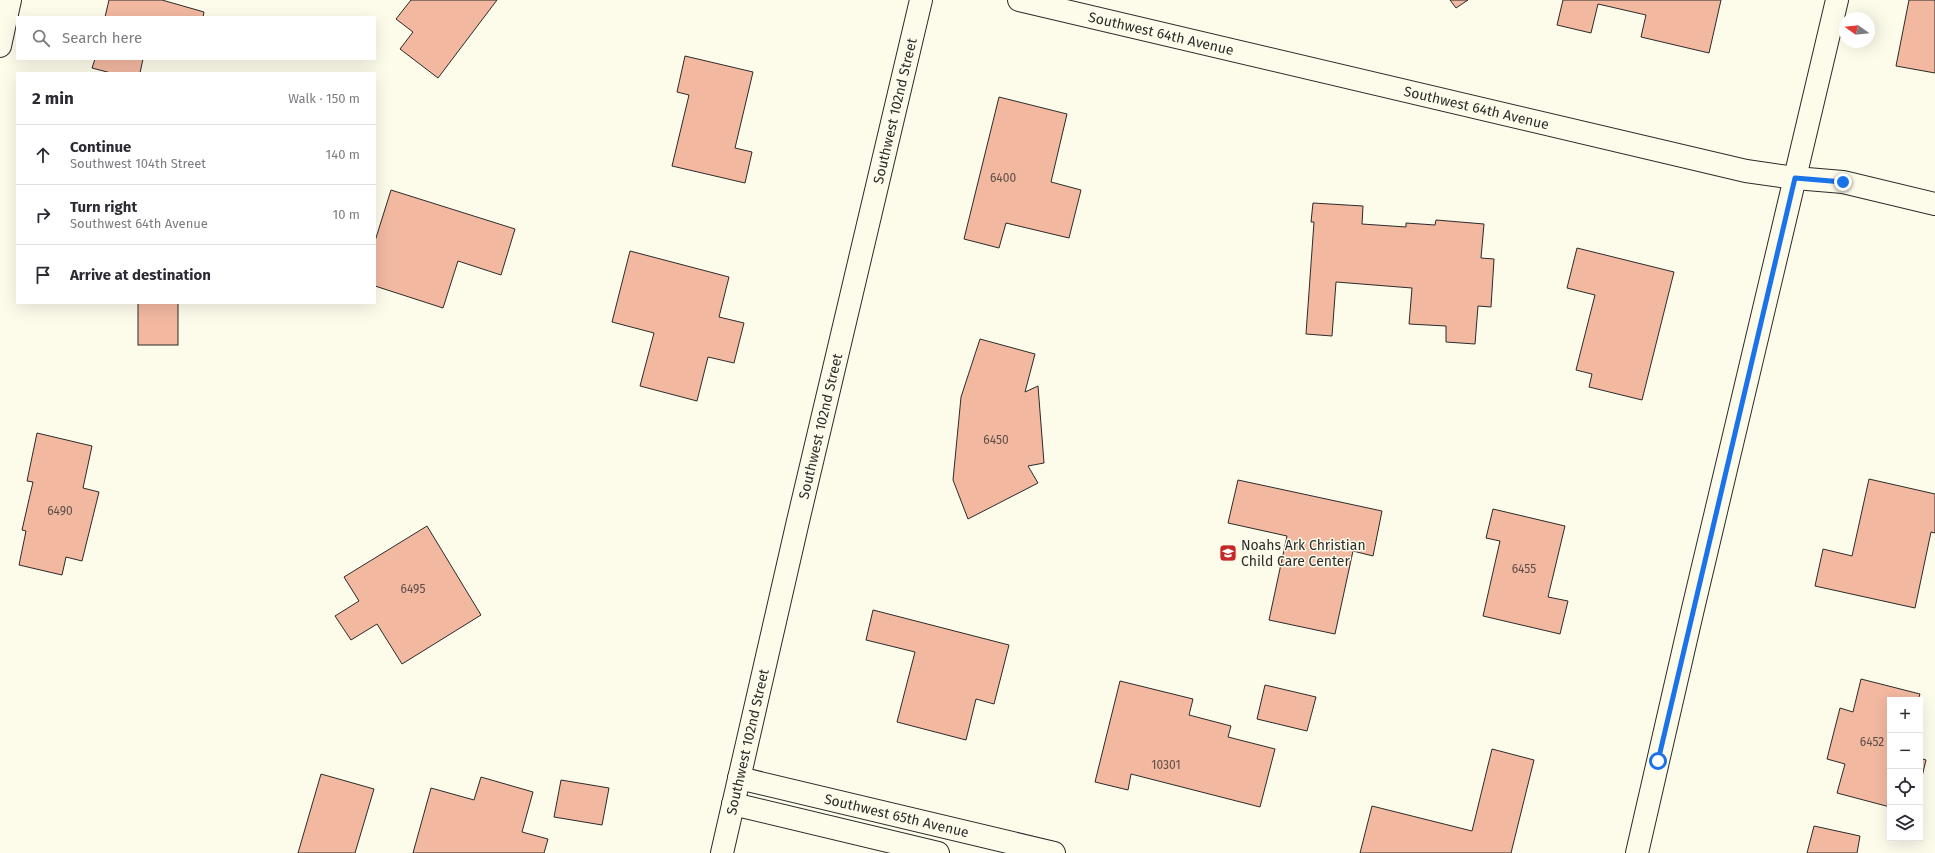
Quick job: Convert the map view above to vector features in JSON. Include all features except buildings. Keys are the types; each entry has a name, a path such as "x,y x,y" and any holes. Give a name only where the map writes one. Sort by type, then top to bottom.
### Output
{"street":[{"path":"0,46 10,0"},
{"name":"Southwest 102nd Street","path":"722,853 798,521 921,0"},
{"name":"Southwest 64th Avenue","path":"1019,0 1746,171 1795,178 1843,182 1935,204"},
{"path":"1637,853 1837,0"},
{"name":"Southwest 65th Avenue","path":"739,778 1054,853"},
{"name":"Southwest 65th Avenue","path":"733,804 938,853"}],"place":[{"name":"Noahs Ark Christian Child Care Center","path":"1228,553"}],"route":[{"path":"1658,761 1795,178 1843,182"}]}
